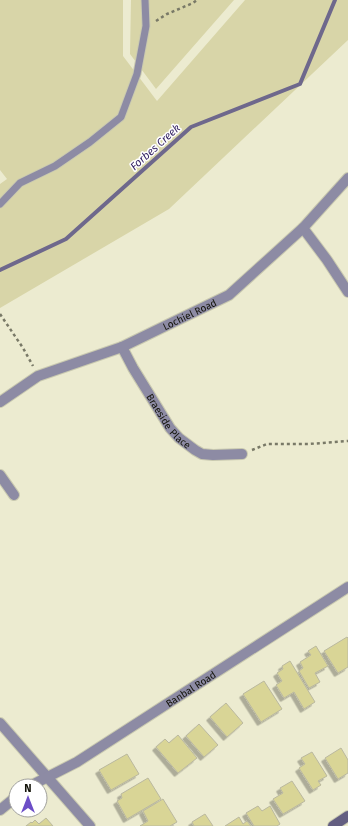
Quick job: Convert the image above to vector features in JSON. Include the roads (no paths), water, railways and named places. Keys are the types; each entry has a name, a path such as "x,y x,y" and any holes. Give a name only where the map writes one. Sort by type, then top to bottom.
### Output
{"street":[{"name":"Lochiel Road","path":"0,402 38,376 122,347 229,295 303,228 348,178"},
{"path":"303,228 327,260 348,292"},
{"name":"Braeside Place","path":"122,347 132,368 170,428 179,438 202,454 242,454"},
{"path":"0,475 14,496"},
{"name":"Banbal Road","path":"47,778 77,762 348,587"},
{"path":"0,723 47,778"},
{"path":"48,779 90,826"},
{"path":"0,810 8,804"},
{"path":"333,826 348,816"}],"lane":[{"path":"0,204 20,183 55,166 90,142 120,117 137,74 146,26 145,0"}],"waterway":[{"name":"Forbes Creek","path":"0,270 66,239 191,127 300,84 335,0"}]}
